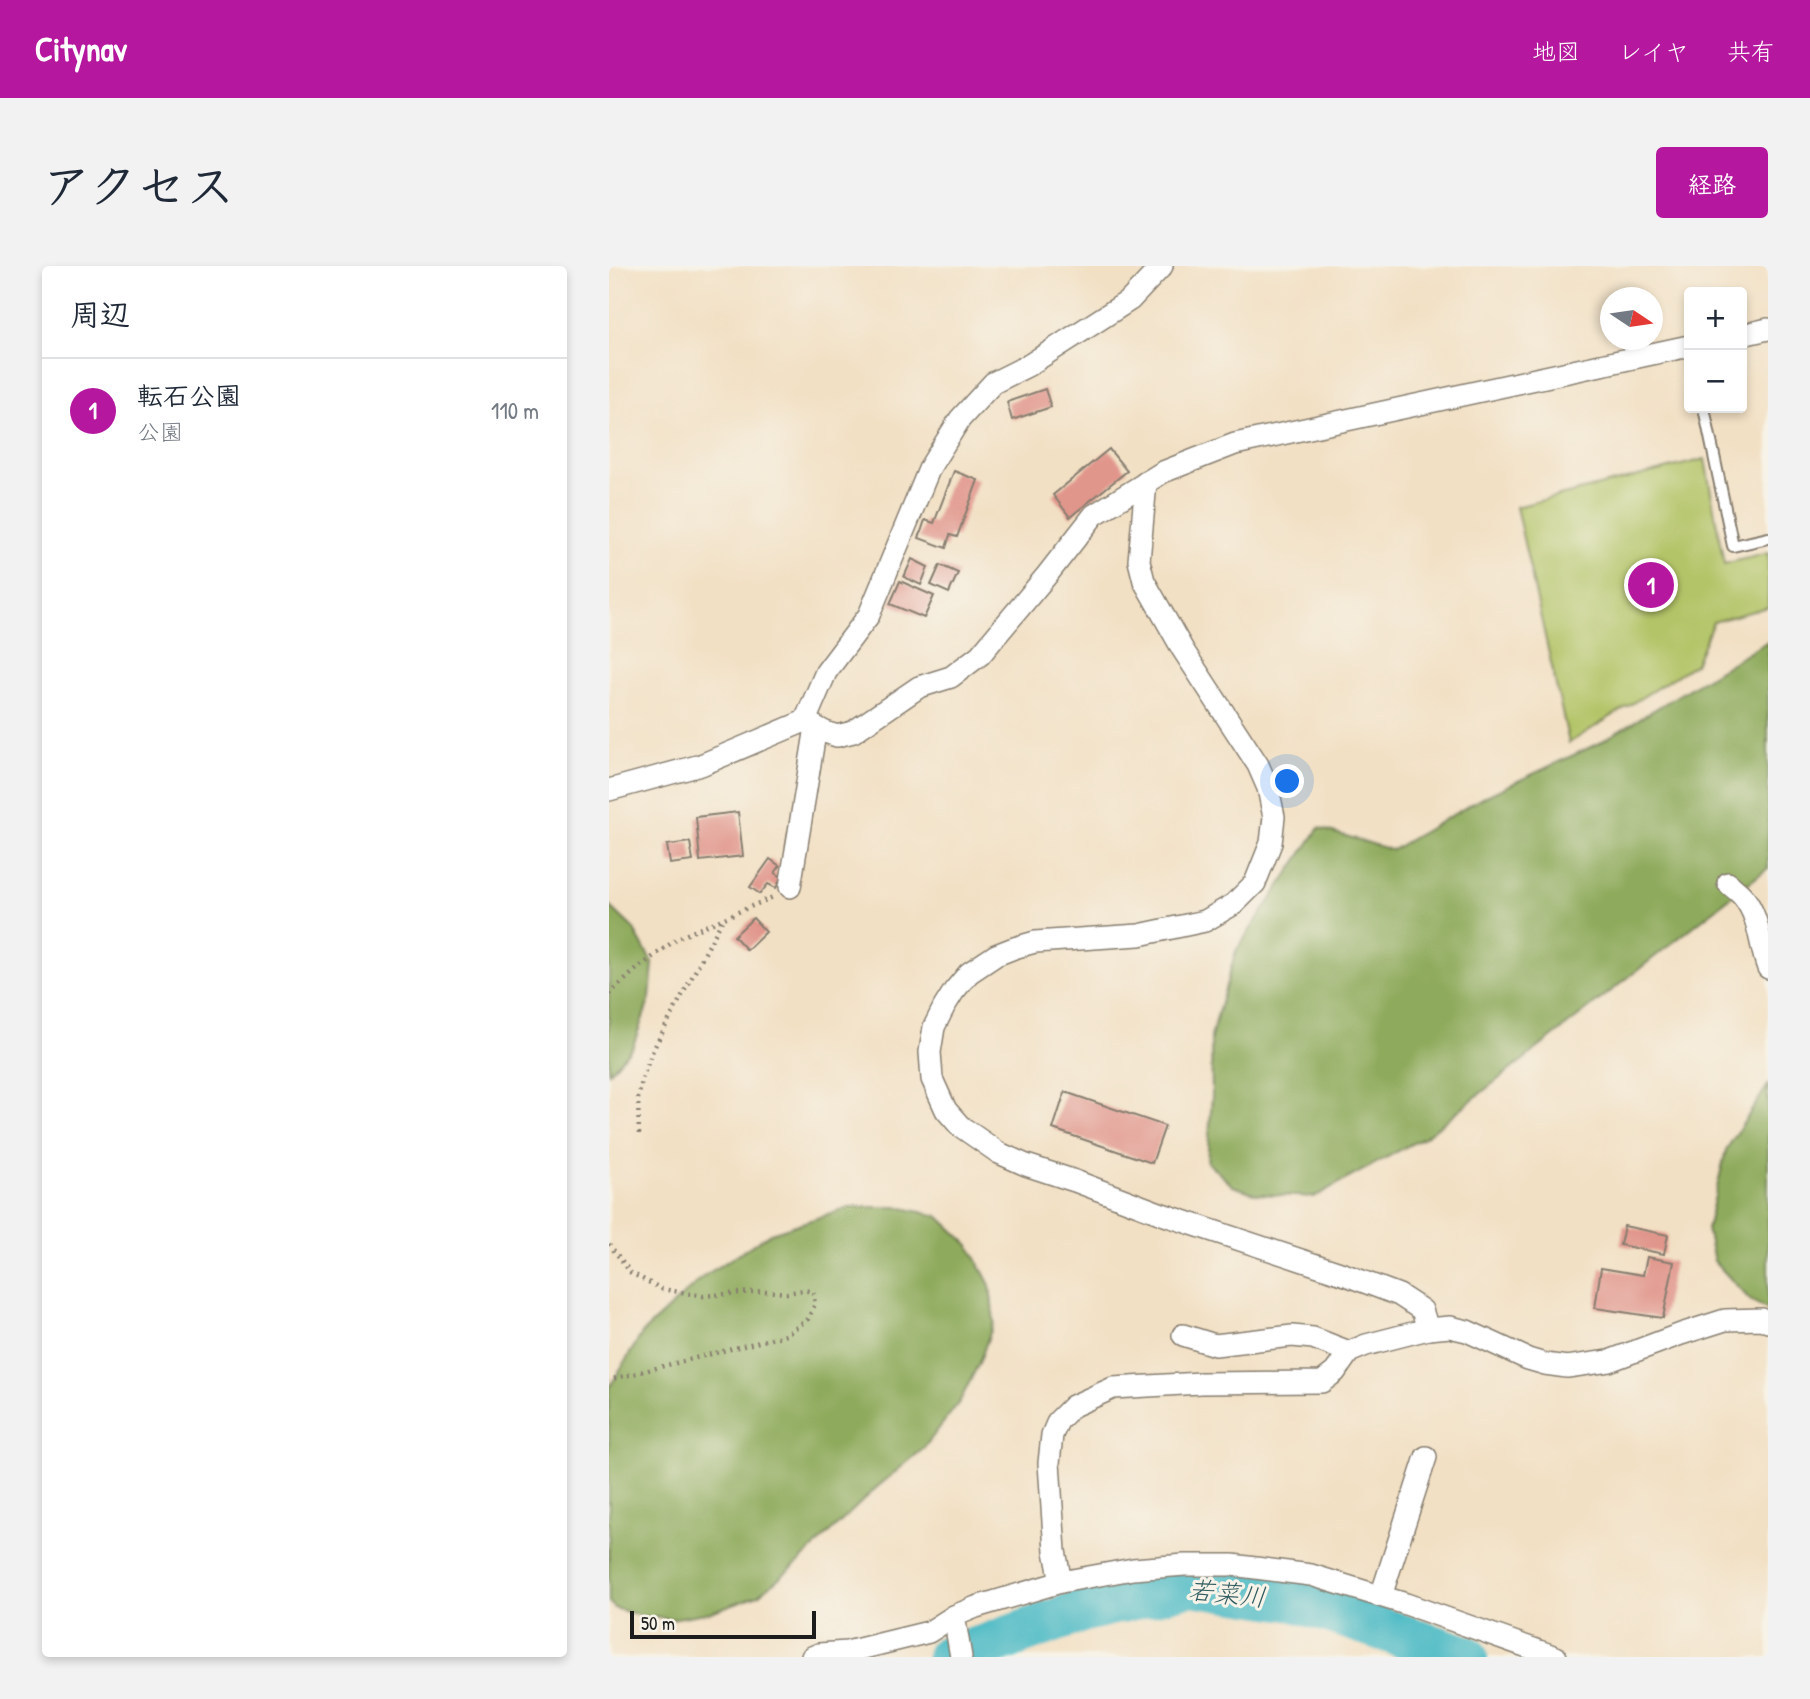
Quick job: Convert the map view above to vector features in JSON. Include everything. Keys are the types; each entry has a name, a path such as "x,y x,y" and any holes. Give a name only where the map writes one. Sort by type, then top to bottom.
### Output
{"street":[{"path":"790,887 810,724 826,672 869,615 930,467 960,419 993,383 1040,358 1130,300 1162,266"},
{"path":"1747,334 1768,329"},
{"path":"609,790 701,765 810,724 837,736 853,732 919,687 951,677 980,655 1094,515 1163,472 1235,444 1684,347"},
{"path":"1146,482 1139,561 1144,581 1182,650 1258,765 1268,788 1274,817 1271,843 1255,883 1234,904 1205,921 1139,935 1035,942 996,956 969,973 949,999 934,1027 930,1052 932,1079 946,1110 960,1126 999,1153 1162,1214 1399,1295 1422,1310 1428,1329"},
{"path":"1728,883 1747,904 1759,930 1768,968"},
{"path":"1061,1582 1055,1551 1049,1463 1052,1435 1059,1421 1073,1406 1113,1388 1201,1383 1322,1382 1335,1372 1349,1352 1428,1329 1450,1327 1467,1331 1528,1359 1567,1367 1609,1361 1725,1320 1762,1319 1768,1322"},
{"path":"1183,1335 1215,1345 1292,1336 1313,1338 1349,1352"},
{"path":"1381,1596 1426,1457"},
{"path":"811,1657 848,1652 929,1632 975,1607 1061,1582 1133,1569 1232,1565 1311,1575 1381,1596 1556,1657"},
{"path":"955,1620 961,1657"}],"lane":[{"path":"1705,413 1733,546 1768,538"}],"path":[{"path":"609,993 678,938 772,898 790,887"},
{"path":"639,1134 638,1099 653,1050 723,919"},
{"path":"609,1244 631,1273 662,1289 703,1296 804,1290 813,1292 815,1304 808,1319 786,1335 609,1380"}],"green space":[{"path":"1705,459 1724,564 1768,553 1768,607 1713,622 1695,664 1569,743 1516,507"},
{"path":"1768,641 1768,868 1426,1136 1314,1197 1257,1194 1233,1186 1207,1162 1212,1097 1211,1037 1236,951 1319,828 1392,850 1482,798 1599,743"},
{"path":"609,905 633,928 653,964 650,998 633,1046 609,1073"},
{"path":"1768,1085 1768,1310 1750,1300 1714,1261 1707,1229 1726,1150"},
{"path":"851,1207 898,1207 938,1216 969,1245 990,1285 994,1322 979,1363 960,1401 923,1449 876,1488 799,1562 758,1595 711,1612 671,1619 641,1616 615,1608 609,1602 609,1388 643,1332 704,1276 771,1233"}],"building":[{"path":"1045,389 1051,407 1012,420 1007,402"},
{"path":"1109,449 1127,471 1070,517 1053,495"},
{"path":"954,471 978,480 957,537 950,535 946,548 919,538 925,520 934,523"},
{"path":"912,559 928,567 921,585 904,577"},
{"path":"940,565 958,573 949,593 931,585"},
{"path":"900,581 934,596 924,618 890,604"},
{"path":"738,812 743,856 700,861 696,817"},
{"path":"690,842 693,861 670,864 667,845"},
{"path":"770,859 780,866 775,873 782,877 776,888 768,884 760,894 750,887"},
{"path":"753,918 766,932 747,950 734,936"},
{"path":"1065,1092 1165,1126 1152,1163 1053,1129"},
{"path":"1624,1226 1668,1235 1664,1254 1620,1245"},
{"path":"1647,1257 1674,1262 1663,1318 1595,1308 1601,1268 1643,1275"}],"waterway":[{"name":"若菜川","path":"948,1657 1084,1610 1191,1584 1295,1600 1466,1657"}],"place":[{"name":"転石公園","path":"1651,585"}]}
